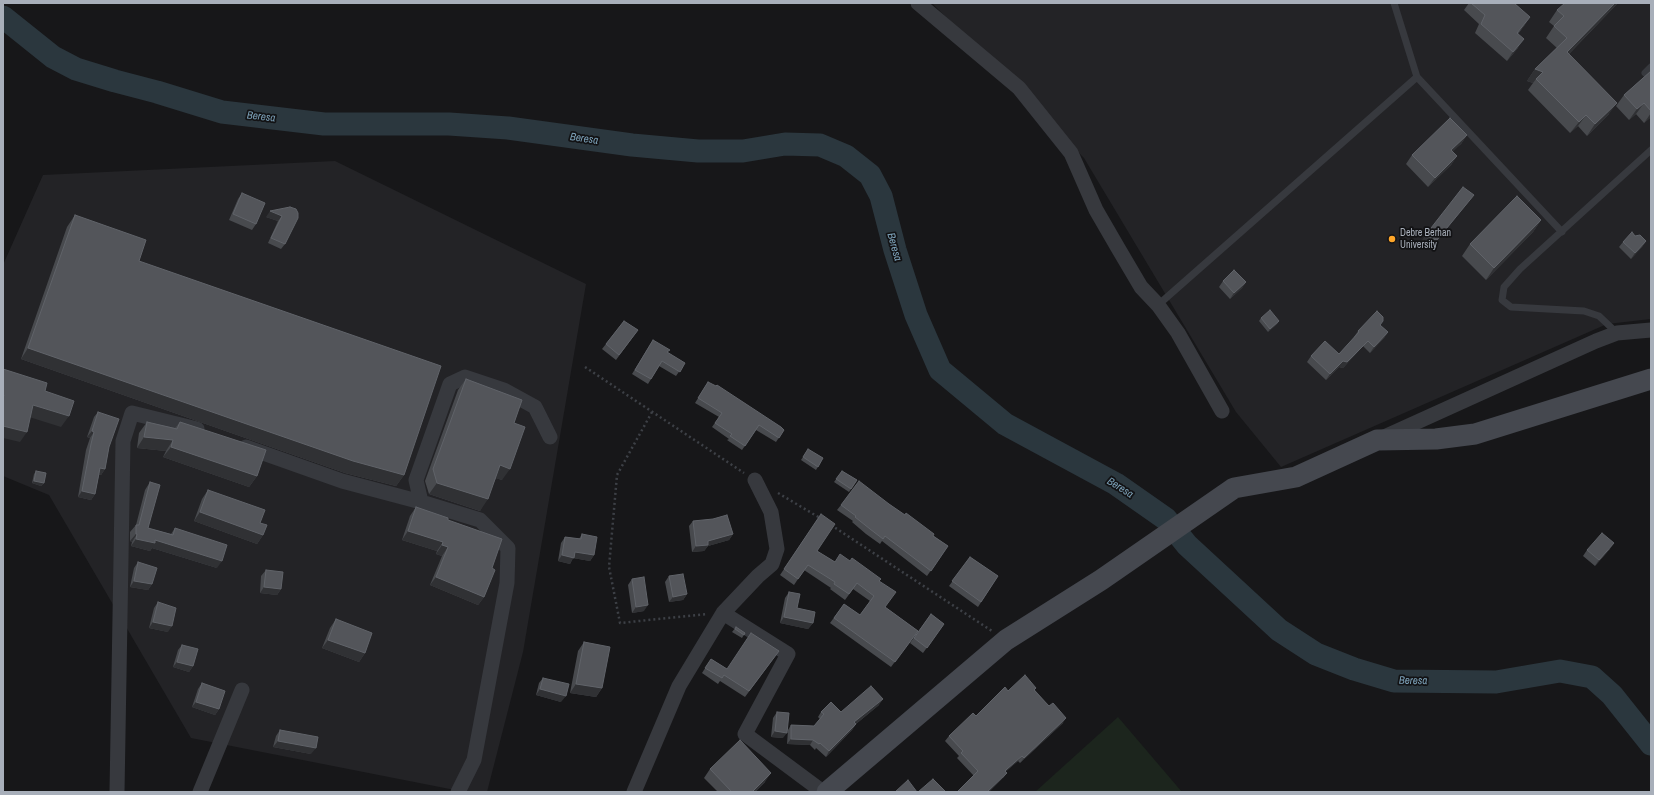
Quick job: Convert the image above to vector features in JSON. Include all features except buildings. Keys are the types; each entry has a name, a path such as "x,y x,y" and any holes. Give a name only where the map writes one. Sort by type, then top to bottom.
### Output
{"main road":[{"path":"828,792 1006,640 1101,580 1234,488 1296,477 1377,440 1436,439 1475,434 1651,379"}],"street":[{"path":"918,3 1019,88 1071,153 1096,210 1107,229 1142,287 1158,305 1178,333 1222,411"},
{"path":"1377,440 1596,341 1618,333 1651,330"},
{"path":"421,502 416,480 450,384 465,377 504,390 535,407 550,437"},
{"path":"117,792 123,441 132,414 207,432"},
{"path":"229,441 342,481 421,502 480,520 508,548 507,583 474,760 458,792"},
{"path":"634,792 679,686 723,613 758,576 772,564 777,549 771,512 755,480"},
{"path":"723,613 788,654 745,734 823,792"},
{"path":"200,792 242,690"}],"lane":[{"path":"1394,3 1418,77 1562,232"},
{"path":"1645,73 1651,67"},
{"path":"1158,305 1418,77"},
{"path":"1618,333 1599,316 1584,311 1511,306 1502,300 1504,287 1520,269 1651,150"}],"path":[{"path":"585,367 755,480 820,518"},
{"path":"652,411 617,475 609,567 620,623 723,613"},
{"path":"827,522 1006,640"}],"shaded area":[{"name":"Debre Berhan University","path":"932,3 1651,3 1651,319 1607,324 1281,467 1236,412 1084,158"},
{"path":"335,161 586,284 523,652 487,792 465,792 191,738 49,495 3,476 3,265 43,175"},
{"path":"1118,717 1182,792 1035,792"}],"waterway":[{"name":"Beresa","path":"3,17 53,57 76,69 222,112 324,124 449,124 508,128 632,145 698,151 743,151 785,144 820,145 846,156 870,175 881,196 895,250 916,315 940,370 1005,424 1116,484 1166,519 1187,545 1279,630 1316,654 1354,669 1394,681 1496,682 1560,671 1592,677 1612,695 1651,744"}],"place":[{"name":"Debre Berhan University","path":"1392,239"}]}
